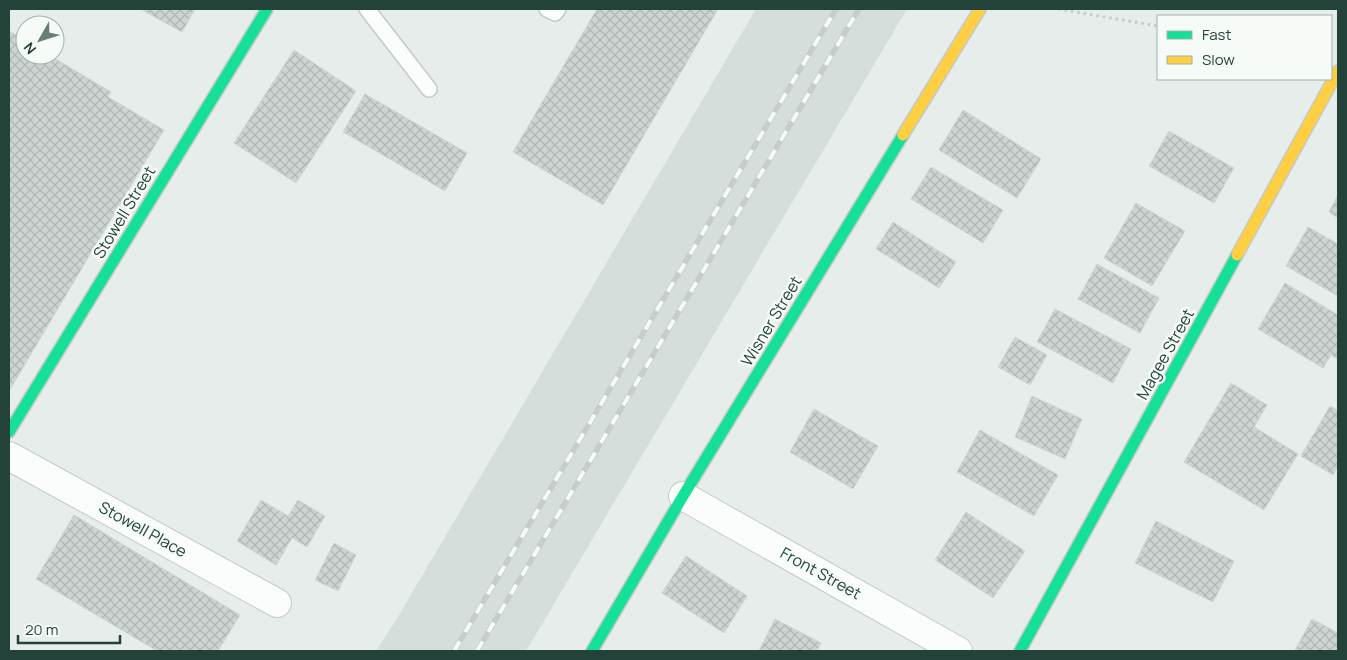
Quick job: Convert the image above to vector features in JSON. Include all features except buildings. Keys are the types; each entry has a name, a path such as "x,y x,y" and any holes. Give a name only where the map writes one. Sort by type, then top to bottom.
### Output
{"street":[{"name":"Stowell Street","path":"9,432 267,9"},
{"name":"Wisner Street","path":"592,651 683,496 980,9"},
{"name":"Magee Street","path":"1020,651 1338,72"},
{"name":"Stowell Place","path":"9,456 277,603"},
{"name":"Front Street","path":"683,496 958,651"}],"lane":[{"path":"367,9 429,89"},
{"path":"547,9 555,13 558,9"}],"path":[{"path":"1058,9 1157,26"}],"shaded area":[{"path":"756,9 907,9 526,651 376,651 396,620"}],"railway":[{"path":"454,651 836,9"},
{"path":"477,651 859,9"}],"traffic: fast":[{"path":"9,432 267,9"},
{"path":"592,651 683,496 903,135"},
{"path":"1020,651 1237,255"}],"traffic: slow":[{"path":"903,135 980,9"},
{"path":"1237,255 1338,71"}]}
